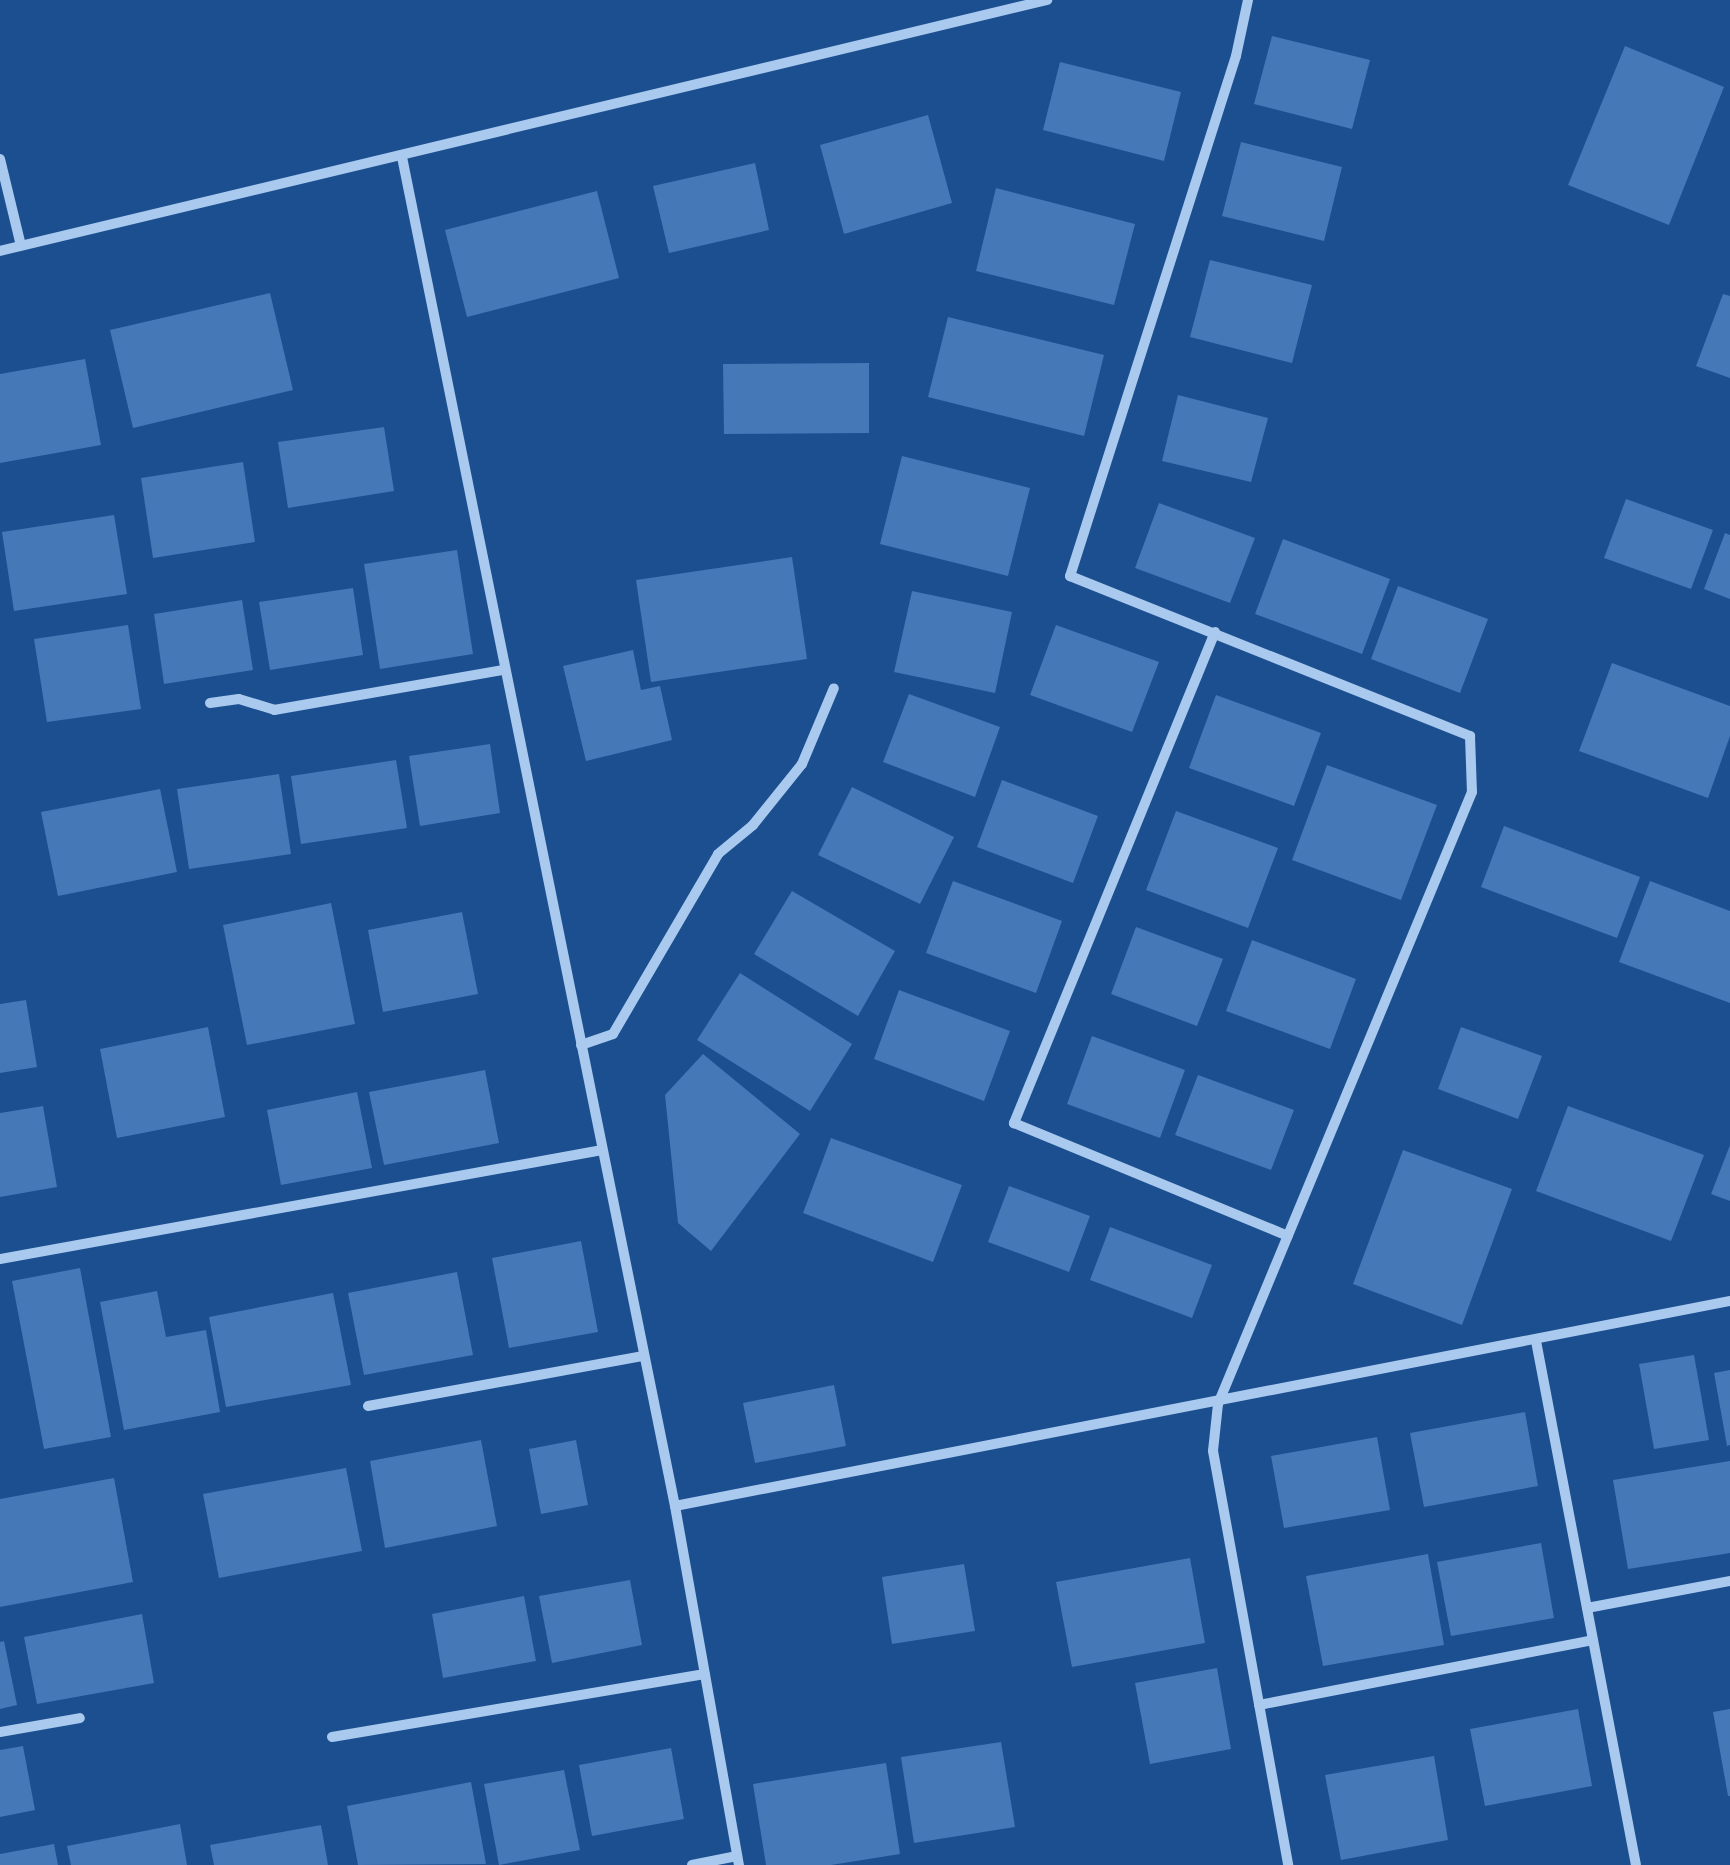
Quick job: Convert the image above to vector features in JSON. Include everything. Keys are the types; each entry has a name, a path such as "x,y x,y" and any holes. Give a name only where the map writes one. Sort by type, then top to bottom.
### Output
{"street":[{"path":"0,251 1046,0"},
{"path":"1248,0 1236,56 1070,576 1470,736 1472,792 1218,1404 1212,1452 1288,1865"},
{"path":"402,157 675,1506 738,1861 692,1865"},
{"path":"0,159 21,246"},
{"path":"1214,632 1014,1122 1288,1236"},
{"path":"210,703 239,699 274,710 504,670"},
{"path":"581,1046 613,1034 718,854 753,825 802,764 834,688"},
{"path":"0,1259 602,1150"},
{"path":"675,1506 1218,1404 1730,1301"},
{"path":"1536,1341 1636,1865"},
{"path":"368,1406 644,1356"},
{"path":"1587,1608 1730,1581"},
{"path":"1259,1705 1593,1640"},
{"path":"332,1736 705,1674"},
{"path":"0,1732 80,1718"}],"building":[{"path":"1272,36 1370,60 1352,129 1254,104"},
{"path":"1625,46 1724,87 1669,225 1568,185"},
{"path":"1060,62 1181,92 1164,161 1043,130"},
{"path":"928,115 952,203 844,234 820,145"},
{"path":"1241,142 1342,167 1324,241 1222,216"},
{"path":"755,163 769,230 669,253 653,186"},
{"path":"996,188 1135,224 1114,305 976,271"},
{"path":"597,191 619,278 467,317 445,230"},
{"path":"1210,260 1312,285 1292,363 1190,337"},
{"path":"270,293 293,390 133,428 110,330"},
{"path":"1723,294 1730,296 1730,378 1696,366"},
{"path":"948,317 1104,355 1084,436 928,397"},
{"path":"85,359 101,445 0,463 0,374"},
{"path":"869,363 869,433 724,434 723,364"},
{"path":"1178,395 1268,418 1251,482 1162,461"},
{"path":"384,427 394,491 288,508 278,442"},
{"path":"902,456 1030,488 1008,576 880,544"},
{"path":"243,462 255,542 153,558 141,478"},
{"path":"1626,499 1713,530 1691,589 1604,558"},
{"path":"1159,503 1255,538 1230,603 1135,568"},
{"path":"114,515 127,594 14,611 2,532"},
{"path":"1725,533 1730,535 1730,599 1704,589"},
{"path":"1283,539 1390,579 1362,654 1255,614"},
{"path":"457,550 473,654 380,669 364,564"},
{"path":"792,557 807,659 651,682 636,580"},
{"path":"1398,586 1488,619 1460,693 1371,659"},
{"path":"353,588 363,655 270,670 259,602"},
{"path":"912,591 1012,612 995,693 894,672"},
{"path":"242,600 253,670 164,684 154,614"},
{"path":"128,625 141,709 47,722 34,639"},
{"path":"1056,625 1159,662 1132,732 1030,695"},
{"path":"633,650 641,690 660,686 672,740 586,761 563,666"},
{"path":"1612,663 1730,706 1730,736 1708,798 1579,751"},
{"path":"909,694 1000,727 975,797 883,762"},
{"path":"1216,695 1321,733 1294,806 1189,768"},
{"path":"490,744 500,813 420,826 409,756"},
{"path":"396,760 407,828 301,844 291,776"},
{"path":"1327,765 1437,805 1401,900 1292,860"},
{"path":"279,774 291,854 189,869 177,789"},
{"path":"1002,780 1098,816 1073,883 977,847"},
{"path":"852,787 954,837 920,904 818,855"},
{"path":"160,789 177,872 58,896 41,812"},
{"path":"1176,811 1278,848 1248,928 1146,890"},
{"path":"1504,826 1640,877 1617,938 1481,887"},
{"path":"953,881 1062,921 1036,993 926,953"},
{"path":"1650,881 1730,911 1730,1003 1619,962"},
{"path":"792,891 895,951 858,1016 754,954"},
{"path":"331,903 355,1024 247,1045 223,925"},
{"path":"462,912 478,994 383,1012 368,930"},
{"path":"1136,927 1223,959 1197,1026 1111,994"},
{"path":"1252,940 1356,979 1330,1049 1226,1011"},
{"path":"740,973 852,1044 810,1111 697,1040"},
{"path":"899,990 1010,1031 984,1101 874,1059"},
{"path":"26,1000 37,1067 0,1073 0,1004"},
{"path":"208,1027 225,1117 117,1138 100,1049"},
{"path":"1461,1027 1542,1056 1518,1119 1438,1089"},
{"path":"1092,1036 1185,1070 1160,1138 1067,1104"},
{"path":"703,1054 800,1134 711,1251 678,1223 665,1095"},
{"path":"485,1070 499,1143 384,1165 369,1092"},
{"path":"1198,1075 1294,1110 1271,1170 1175,1135"},
{"path":"357,1092 372,1168 281,1185 267,1110"},
{"path":"43,1106 57,1187 0,1197 0,1113"},
{"path":"1568,1106 1704,1155 1671,1241 1536,1191"},
{"path":"831,1138 962,1185 933,1262 803,1213"},
{"path":"1730,1145 1730,1201 1711,1194"},
{"path":"1403,1150 1512,1189 1462,1325 1353,1284"},
{"path":"1009,1186 1090,1216 1069,1272 988,1242"},
{"path":"1110,1227 1212,1265 1192,1318 1090,1280"},
{"path":"581,1241 598,1332 509,1348 492,1258"},
{"path":"80,1268 111,1437 44,1449 12,1281"},
{"path":"457,1272 473,1355 364,1375 348,1293"},
{"path":"157,1291 166,1337 206,1330 220,1412 124,1430 100,1302"},
{"path":"333,1293 351,1385 226,1407 209,1317"},
{"path":"1694,1355 1709,1440 1654,1449 1639,1364"},
{"path":"1730,1370 1730,1445 1727,1446 1714,1373"},
{"path":"834,1385 846,1446 755,1463 743,1403"},
{"path":"1525,1412 1538,1486 1424,1507 1410,1433"},
{"path":"1377,1437 1390,1510 1284,1528 1271,1456"},
{"path":"481,1440 497,1526 385,1548 370,1461"},
{"path":"576,1440 588,1505 541,1514 529,1449"},
{"path":"1730,1461 1730,1553 1628,1569 1613,1480"},
{"path":"346,1468 362,1551 219,1578 203,1494"},
{"path":"114,1478 133,1582 0,1607 0,1499"},
{"path":"1541,1543 1554,1618 1451,1636 1437,1562"},
{"path":"1428,1554 1444,1645 1323,1666 1306,1576"},
{"path":"1190,1558 1205,1643 1072,1667 1056,1582"},
{"path":"964,1564 975,1631 892,1644 882,1577"},
{"path":"630,1580 642,1645 552,1663 539,1596"},
{"path":"524,1596 536,1661 443,1678 432,1614"},
{"path":"142,1614 154,1683 37,1704 24,1637"},
{"path":"4,1641 17,1705 0,1709 0,1642"},
{"path":"1217,1668 1231,1749 1150,1764 1135,1683"},
{"path":"1578,1709 1592,1786 1485,1806 1470,1729"},
{"path":"1730,1709 1730,1796 1728,1796 1713,1712"},
{"path":"1001,1742 1015,1827 914,1843 901,1757"},
{"path":"23,1746 35,1810 0,1817 0,1750"},
{"path":"671,1748 684,1819 592,1836 579,1765"},
{"path":"1434,1756 1448,1840 1341,1860 1325,1775"},
{"path":"886,1763 900,1854 831,1865 766,1865 753,1784"},
{"path":"564,1770 580,1850 499,1865 484,1784"},
{"path":"471,1782 486,1864 358,1865 347,1806"},
{"path":"180,1824 187,1865 71,1865 67,1846"},
{"path":"321,1825 328,1865 214,1865 210,1845"},
{"path":"54,1844 58,1865 0,1865 0,1854"}]}
